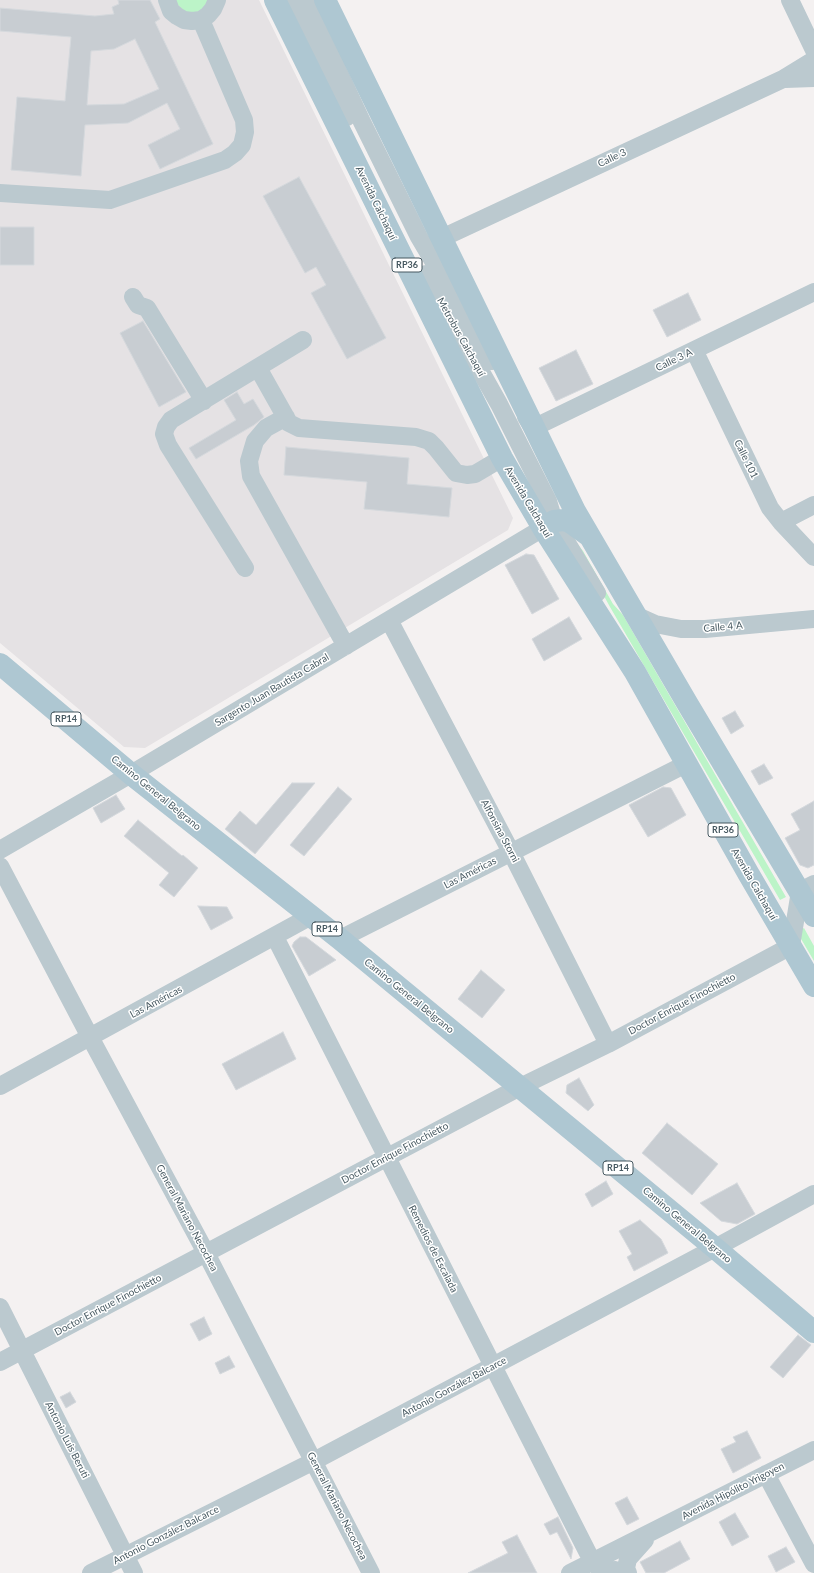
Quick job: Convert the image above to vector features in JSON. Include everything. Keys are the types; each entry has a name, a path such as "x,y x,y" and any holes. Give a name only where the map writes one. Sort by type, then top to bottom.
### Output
{"main road":[{"name":"Avenida Calchaquí","path":"275,0 502,458 549,525 635,672 686,764 814,986"},
{"path":"325,0 442,238 533,428 588,536 635,615 807,888 814,916"},
{"path":"549,525 564,520 570,522 588,536"},
{"name":"Camino General Belgrano","path":"0,664 131,774 340,939 715,1248 814,1332"}],"street":[{"path":"167,0 171,11 184,20 192,21 201,20 208,15 214,9 216,0"},
{"name":"Metrobus Calchaquí","path":"288,0 413,252 502,411 548,501 549,525"},
{"name":"Metrobus Calchaquí","path":"305,0 418,237 533,428"},
{"path":"790,0 814,50"},
{"path":"0,193 110,200 225,160 235,153 242,145 244,138 244,120 201,20"},
{"name":"Calle 3","path":"442,238 783,79 814,60"},
{"name":"Calle 3","path":"783,79 814,78"},
{"name":"Calle 3 A","path":"533,428 814,292"},
{"path":"129,304 136,307 147,308 204,401"},
{"path":"245,568 168,445 164,434 166,427 171,420 303,340"},
{"name":"Calle 101","path":"694,350 770,508 814,557"},
{"path":"258,368 289,423 299,428 416,437 429,441 456,473 467,475 475,474 502,458"},
{"path":"286,418 266,428 255,441 249,461 250,476 346,646"},
{"path":"781,522 814,505"},
{"name":"Sargento Juan Bautista Cabral","path":"0,850 131,774 549,525"},
{"name":"Calle 4 A","path":"635,615 655,624 681,629 705,629 814,619"},
{"name":"Alfonsina Storni","path":"389,620 511,852 608,1044"},
{"name":"Las Américas","path":"340,939 686,764"},
{"name":"General Mariano Necochea","path":"0,866 206,1253 371,1573"},
{"path":"791,946 807,888"},
{"name":"Las Américas","path":"0,1086 311,916"},
{"name":"Remedios de Escalada","path":"275,937 386,1158 596,1567"},
{"name":"Doctor Enrique Finochietto","path":"0,1362 520,1087 608,1044 791,946"},
{"name":"Antonio González Balcarce","path":"91,1573 314,1461 493,1367 814,1194"},
{"name":"Antonio Luis Beruti","path":"0,1307 134,1573"},
{"name":"Avenida Hipólito Yrigoyen","path":"570,1573 596,1567 652,1532 814,1450"},
{"path":"766,1474 814,1564"},
{"name":"Avenida Hipólito Yrigoyen","path":"628,1573 626,1568 628,1559 652,1532"},
{"path":"578,1573 590,1566 596,1567"},
{"name":"Avenida Hipólito Yrigoyen","path":"596,1567 615,1570 622,1573"}],"shaded area":[{"path":"0,0 259,0 513,518 508,530 145,748 124,747 0,643"}],"green space":[{"path":"173,0 210,0 205,10 187,14"},
{"path":"570,534 583,551 613,604 623,615 786,897 780,900 610,607"},
{"path":"804,928 814,946 814,961 797,932"}],"building":[{"path":"118,0 150,0 160,19 155,22 213,144 160,169 148,145 180,129 167,103 128,123 85,125 81,176 11,170 17,97 65,101 71,37 0,31 0,8 95,16 114,14 112,7 119,4","holes":["135,39 159,89 124,104 87,105 91,51 114,49"]},
{"path":"299,177 386,338 347,359 311,293 326,285 316,267 305,273 263,196"},
{"path":"0,227 34,227 34,265 0,265"},
{"path":"688,293 701,320 667,337 653,310"},
{"path":"143,321 186,392 159,407 120,333"},
{"path":"576,350 593,384 556,401 539,368"},
{"path":"237,392 244,404 253,399 264,417 254,425 196,459 189,448 236,420 224,400"},
{"path":"286,447 409,458 407,484 452,488 449,517 364,509 367,482 284,475"},
{"path":"526,554 534,555 559,599 532,614 505,565"},
{"path":"569,617 582,639 544,661 532,639"},
{"path":"735,711 744,726 731,734 722,718"},
{"path":"764,764 773,778 759,785 751,771"},
{"path":"292,783 315,783 255,854 225,829 240,811 256,825"},
{"path":"338,787 352,799 304,856 290,845"},
{"path":"663,787 671,788 686,815 648,837 629,805"},
{"path":"116,795 125,809 101,823 93,808"},
{"path":"814,801 814,865 808,868 800,865 785,838 800,830 791,814"},
{"path":"138,820 198,868 174,897 159,885 169,873 124,836"},
{"path":"198,906 227,907 233,918 211,930"},
{"path":"300,937 306,937 336,960 309,976 292,946"},
{"path":"481,970 505,990 482,1018 458,999"},
{"path":"283,1032 296,1059 236,1090 222,1064"},
{"path":"579,1078 594,1105 588,1111 566,1093 567,1085"},
{"path":"667,1123 718,1164 692,1195 642,1153"},
{"path":"606,1181 613,1194 592,1207 585,1194"},
{"path":"737,1183 755,1214 737,1224 721,1221 700,1203"},
{"path":"640,1220 661,1239 668,1253 634,1271 627,1257 632,1254 619,1231"},
{"path":"204,1317 212,1334 199,1341 190,1324"},
{"path":"798,1335 811,1345 783,1378 770,1367"},
{"path":"229,1356 235,1367 220,1374 215,1363"},
{"path":"70,1392 76,1402 66,1408 60,1397"},
{"path":"747,1431 761,1458 733,1473 721,1449 736,1442 733,1437"},
{"path":"627,1497 639,1519 627,1525 615,1503"},
{"path":"735,1513 749,1537 732,1546 719,1522"},
{"path":"558,1517 573,1548 571,1559 557,1532 550,1535 544,1524"},
{"path":"517,1535 537,1573 468,1573 508,1553 502,1542"},
{"path":"680,1541 690,1559 664,1573 646,1573 640,1562"},
{"path":"786,1547 795,1562 776,1572 768,1556"}]}
